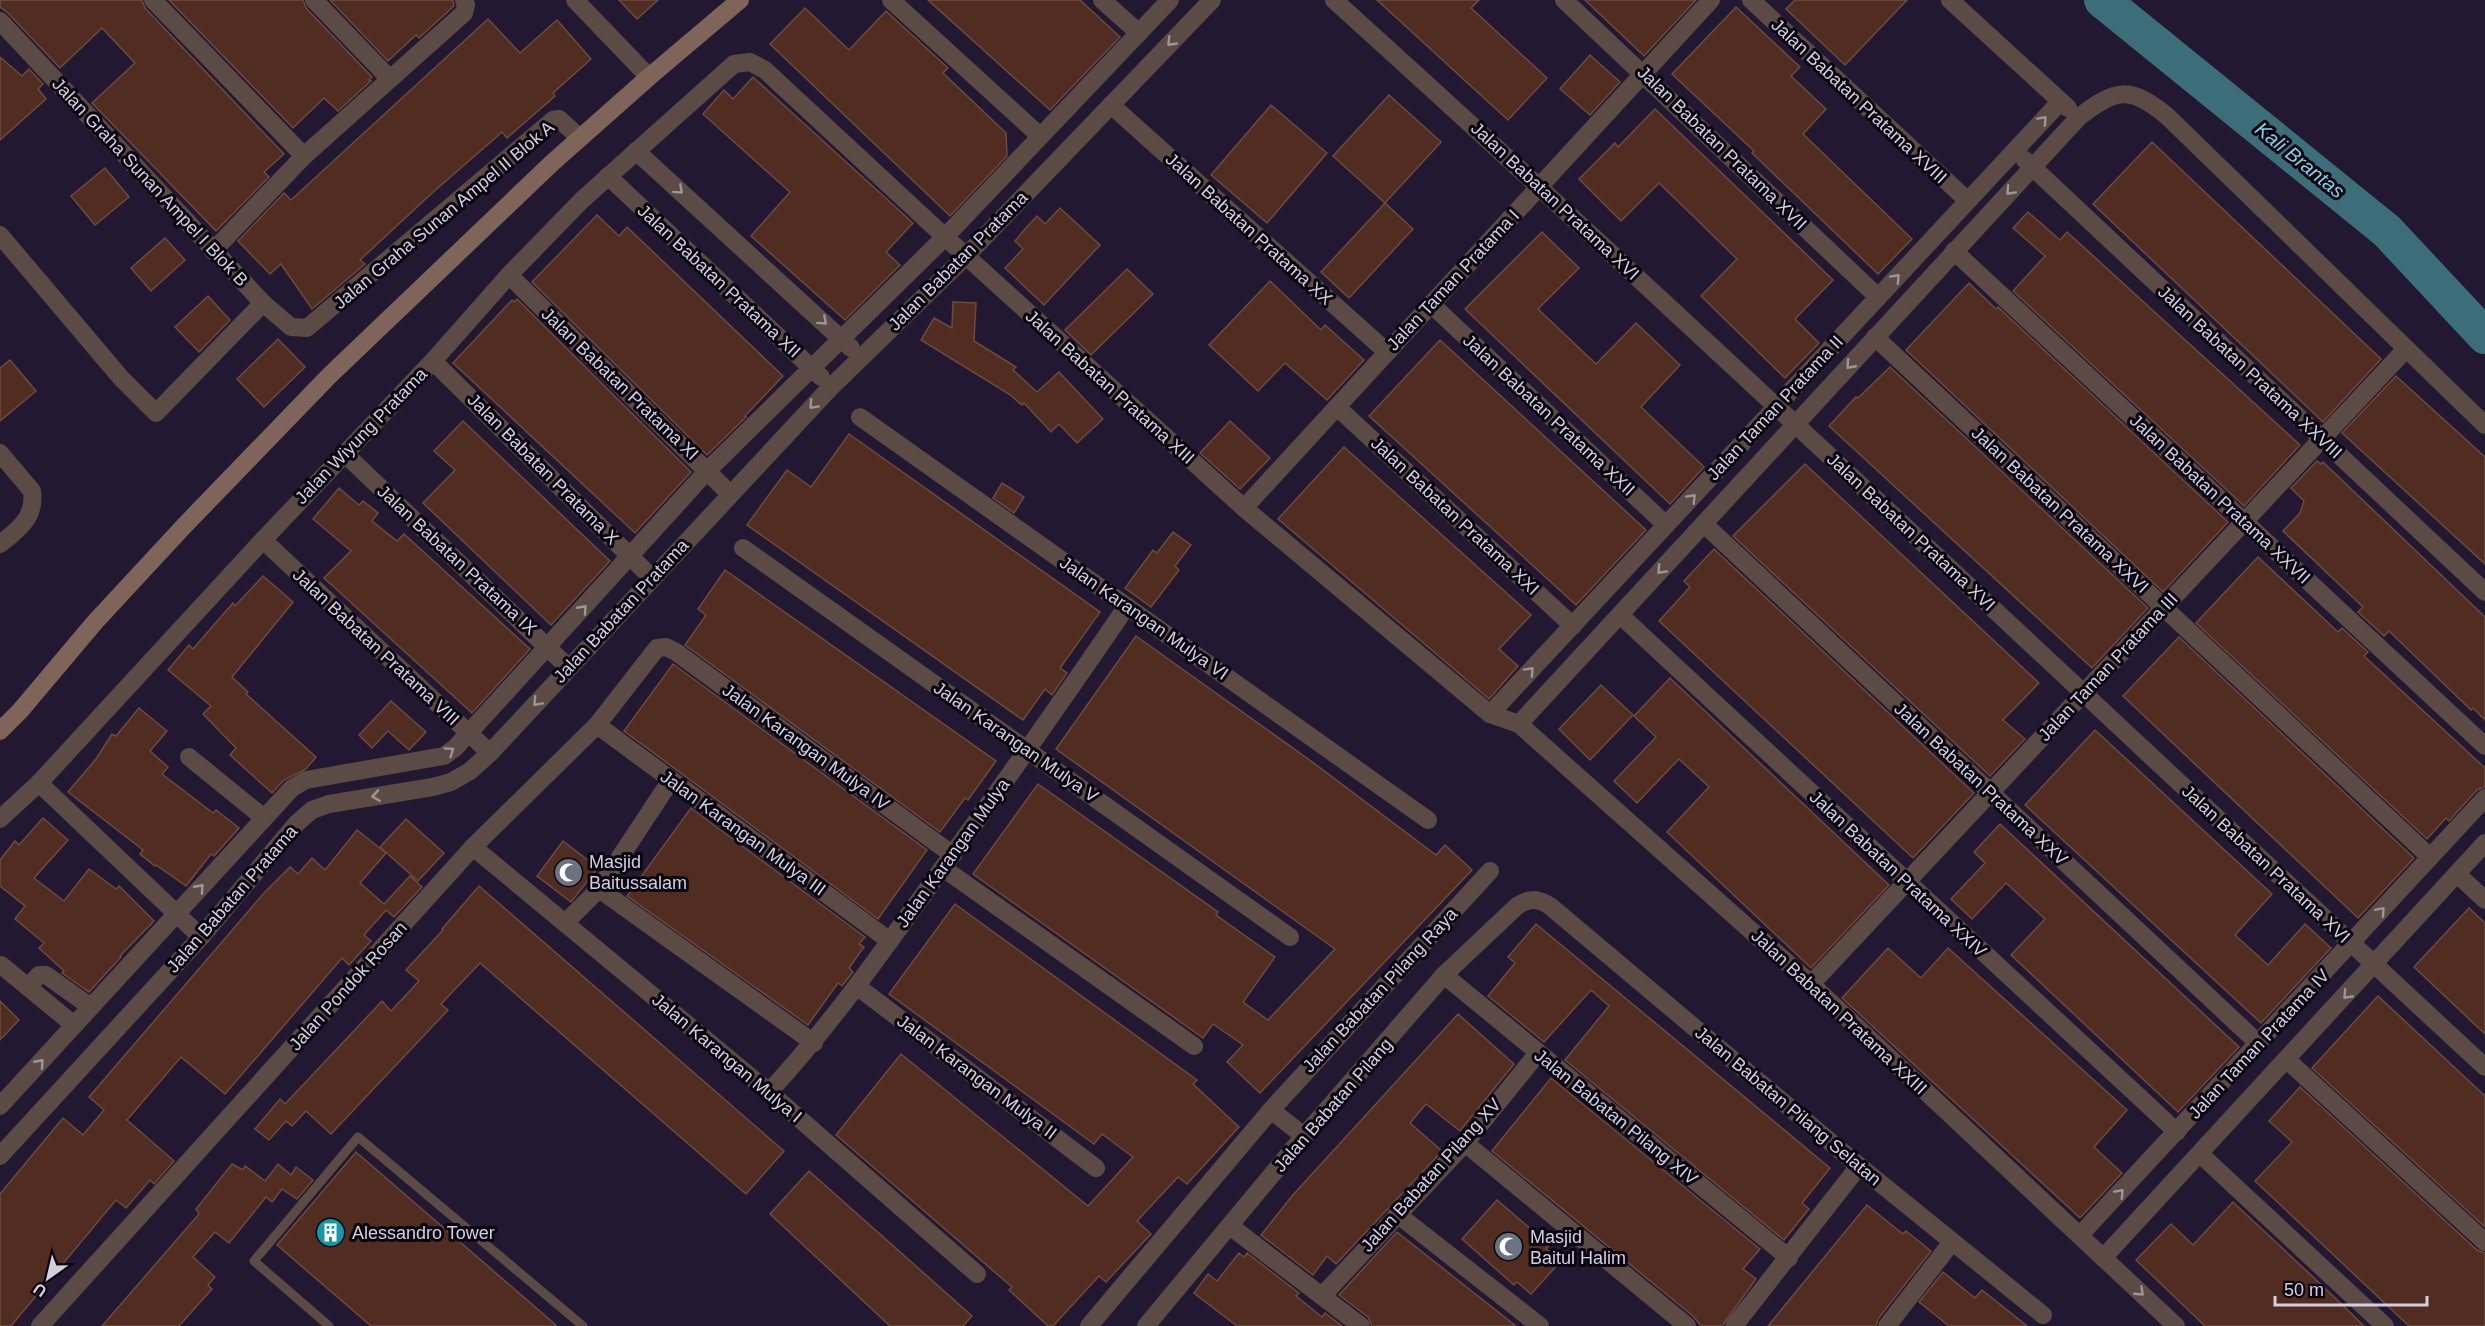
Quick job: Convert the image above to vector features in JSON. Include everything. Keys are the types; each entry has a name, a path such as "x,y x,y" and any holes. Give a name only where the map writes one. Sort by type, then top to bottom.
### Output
{"street":[{"path":"153,0 304,156"},
{"path":"314,0 390,79"},
{"path":"575,0 649,77"},
{"path":"891,0 1040,136"},
{"path":"1102,0 1139,33"},
{"name":"Jalan Babatan Pratama","path":"0,1106 292,788 306,780 444,756 468,735 708,470 813,370 945,237 1170,0"},
{"name":"Jalan Babatan Pratama","path":"0,1156 201,937 297,823 312,810 329,804 451,782 470,771 490,753 831,387 966,256 1212,0"},
{"name":"Jalan Babatan Pratama XVI","path":"1334,0 1540,186 2485,1068"},
{"name":"Jalan Babatan Pratama XVII","path":"1564,0 1644,73 1878,297"},
{"name":"Jalan Taman Pratama I","path":"1244,508 1711,0"},
{"name":"Jalan Babatan Pratama XVIII","path":"1751,0 1968,201"},
{"path":"1950,0 2079,117 2103,99 2120,94 2136,95 2151,104 2198,146 2485,425"},
{"path":"213,251 304,156 464,13 465,3"},
{"path":"0,730 20,711 95,622 184,526 321,384 580,138 729,4"},
{"name":"Jalan Graha Sunan Ampel I Blok B","path":"1,23 263,303 291,327 308,328"},
{"name":"Jalan Babatan Pratama XIII","path":"734,64 750,62 765,70 1244,508 1490,714"},
{"name":"Jalan Wiyung Pratama","path":"0,819 39,783 344,453 433,361 508,275 608,176 734,64"},
{"name":"Jalan Taman Pratama II","path":"1490,714 2061,102"},
{"name":"Jalan Babatan Pratama XX","path":"1111,105 1387,352"},
{"name":"Jalan Taman Pratama II","path":"1519,724 2079,117"},
{"name":"Jalan Graha Sunan Ampel II Blok A","path":"308,328 553,120 562,121 580,138"},
{"path":"636,151 860,357"},
{"name":"Jalan Babatan Pratama XXVIII","path":"2014,151 2485,592"},
{"name":"Jalan Babatan Pratama XII","path":"608,176 831,387"},
{"path":"0,235 121,378 156,412 263,303"},
{"name":"Jalan Babatan Pratama XXVII","path":"1954,252 2485,746"},
{"name":"Jalan Babatan Pratama XI","path":"508,275 730,494"},
{"name":"Jalan Babatan Pratama XXII","path":"1431,304 1666,525"},
{"name":"Jalan Babatan Pratama XXVI","path":"1875,337 2429,856"},
{"name":"Jalan Taman Pratama III","path":"1811,984 2406,349"},
{"name":"Jalan Babatan Pratama X","path":"433,361 652,578"},
{"name":"Jalan Babatan Pratama XXI","path":"1337,407 1573,626"},
{"name":"Jalan Karangan Mulya VI","path":"860,417 1428,819"},
{"path":"0,453 32,492 33,499 32,507 23,526 0,544"},
{"name":"Jalan Babatan Pratama IX","path":"344,453 549,646 569,668"},
{"name":"Jalan Babatan Pratama XXV","path":"1704,524 2259,1044"},
{"name":"Jalan Babatan Pratama VIII","path":"263,540 468,735 490,753"},
{"name":"Jalan Karangan Mulya V","path":"743,548 1290,937"},
{"name":"Jalan Karangan Mulya","path":"769,1092 814,1043 858,987 1127,606"},
{"name":"Jalan Babatan Pratama XXIV","path":"1620,615 2177,1132"},
{"name":"Jalan Karangan Mulya IV","path":"657,648 666,647 676,652 1194,1046"},
{"name":"Jalan Pondok Rosan","path":"40,1326 473,847 597,725 657,648"},
{"name":"Jalan Babatan Pratama XXIII","path":"1490,714 1519,724 1811,984 2176,1326"},
{"name":"Jalan Karangan Mulya III","path":"597,725 890,941"},
{"path":"189,757 264,818"},
{"path":"566,922 599,889 671,780"},
{"path":"39,783 201,937"},
{"name":"Jalan Taman Pratama IV","path":"2080,1235 2485,798"},
{"name":"Jalan Taman Pratama IV","path":"2103,1258 2485,843"},
{"name":"Jalan Karangan Mulya I","path":"473,847 769,1092 977,1274"},
{"name":"Jalan Babatan Pilang Raya","path":"1089,1326 1274,1113 1490,871"},
{"path":"2457,874 2485,900"},
{"path":"599,889 814,1043"},
{"name":"Jalan Babatan Pilang","path":"1157,1322 1299,1132 1444,975 1517,906 1525,900 1533,899"},
{"name":"Jalan Babatan Pilang Selatan","path":"1533,899 1550,906 1859,1166 2043,1315"},
{"path":"1,965 74,1025"},
{"path":"28,987 39,975 46,975 91,1007"},
{"name":"Jalan Babatan Pilang XIV","path":"1444,975 1789,1258"},
{"name":"Jalan Karangan Mulya II","path":"858,987 1096,1168"},
{"name":"Jalan Babatan Pilang XV","path":"1322,1296 1465,1143 1538,1053"},
{"path":"2287,1060 2485,1242"},
{"path":"1274,1113 1299,1132"},
{"path":"1465,1143 1687,1326"},
{"path":"2200,1154 2385,1326"},
{"path":"1734,1326 1859,1166"},
{"path":"1397,1214 1540,1326"},
{"path":"1230,1226 1360,1326"},
{"path":"1887,1326 1952,1242"}],"lane":[{"path":"328,1326 254,1260 358,1137 583,1326"}],"building":[{"path":"0,0 142,0 145,8 284,154 264,172 269,177 216,231 92,103 135,63 102,28 60,68 0,7"},
{"path":"169,0 303,0 306,8 372,77 369,80 371,81 338,111 324,98 293,128"},
{"path":"330,0 453,0 454,6 419,38 416,35 388,61"},
{"path":"619,0 658,0 637,19"},
{"path":"928,0 1080,0 1120,37 1050,110"},
{"path":"1377,0 1479,0 1471,8 1547,78 1508,120"},
{"path":"1585,0 1696,0 1644,56"},
{"path":"1795,0 1907,0 1845,65 1786,9"},
{"path":"1736,7 1800,67 1791,76 1826,109 1803,134 1912,239 1878,274 1752,153 1754,151 1672,74"},
{"path":"805,8 849,50 886,11 948,68 943,73 1006,133 1007,156 950,216 770,44"},
{"path":"488,19 520,53 557,20 591,59 553,93 555,96 507,138 502,132 431,194 360,260 365,264 312,309 281,264 270,274 238,241 284,193 291,200"},
{"path":"1590,55 1620,82 1590,115 1560,89"},
{"path":"0,57 22,76 29,69 43,84 38,89 46,99 0,140"},
{"path":"753,77 913,223 886,252 900,265 845,320 751,236 790,192 703,114 724,90 733,99"},
{"path":"1389,95 1441,142 1385,203 1333,156"},
{"path":"1271,105 1327,153 1267,223 1211,175"},
{"path":"1655,109 1833,280 1795,319 1819,343 1785,378 1701,296 1737,259 1659,183 1621,221 1579,179 1615,143 1618,147"},
{"path":"2152,142 2381,359 2323,422 2093,204"},
{"path":"105,168 129,197 95,225 71,196"},
{"path":"1385,203 1413,229 1349,298 1321,272"},
{"path":"1060,208 1100,245 1044,305 1005,268 1023,249 1015,241 1025,229 1037,216 1045,224"},
{"path":"2028,212 2060,240 2067,232 2300,445 2244,506 2013,291 2045,256 2013,228"},
{"path":"597,215 619,236 627,227 783,376 707,455 532,282"},
{"path":"1542,232 1579,268 1538,309 1596,364 1636,323 1680,365 1641,407 1704,467 1670,504 1465,309"},
{"path":"165,238 185,260 151,291 131,268"},
{"path":"1127,269 1153,294 1091,355 1065,330"},
{"path":"1270,281 1321,330 1325,325 1364,360 1327,400 1285,363 1258,391 1209,345"},
{"path":"1969,283 1996,309 1998,307 2228,522 2163,592 1906,350"},
{"path":"208,296 230,320 199,352 175,327"},
{"path":"517,299 691,472 635,533 453,363 512,300 514,302"},
{"path":"953,302 976,303 974,341 1016,367 1013,370 1037,392 1059,372 1103,419 1077,443 1059,424 1051,432 1024,403 1022,405 1009,394 921,340 934,318 952,328"},
{"path":"278,339 305,367 264,407 237,379"},
{"path":"1440,340 1646,530 1576,605 1369,416"},
{"path":"10,360 36,391 0,421 0,368"},
{"path":"1890,367 2148,608 2092,668 1829,426 1856,397 1858,398"},
{"path":"2396,376 2485,457 2485,564 2342,433"},
{"path":"463,421 610,561 551,625 423,503 455,470 434,451"},
{"path":"1230,421 1270,458 1240,489 1200,453"},
{"path":"849,434 1100,612 1060,668 1067,673 1052,695 1045,689 1023,720 747,525 787,470 811,487"},
{"path":"1344,447 1531,615 1499,649 1518,666 1489,699 1278,519"},
{"path":"2317,461 2321,464 2323,462 2485,617 2485,720 2473,708 2471,710 2389,631 2384,636 2358,612 2363,607 2283,531 2300,513 2304,501 2291,488"},
{"path":"1805,464 2039,683 2003,720 2025,739 1990,776 1733,536"},
{"path":"1002,483 1024,497 1014,513 993,498"},
{"path":"339,488 359,505 363,501 378,513 372,521 397,541 404,534 530,649 472,713 324,578 351,551 313,519"},
{"path":"1173,532 1191,545 1175,566 1179,570 1151,607 1125,588 1153,550 1157,553"},
{"path":"1714,549 1974,793 1913,858 1659,621 1690,587 1684,581"},
{"path":"2258,557 2338,632 2342,628 2368,652 2364,656 2485,768 2485,787 2477,790 2449,821 2446,818 2427,839 2196,623"},
{"path":"725,570 996,761 968,800 965,798 940,832 685,645 706,615 698,609"},
{"path":"263,576 293,602 232,677 248,692 246,694 316,757 306,769 284,780 272,793 230,755 236,748 203,714 211,706 168,670 189,645 193,649 233,603 235,606"},
{"path":"1136,636 1311,761 1436,855 1445,845 1472,870 1260,1093 1227,1062 1243,1045 1213,1024 1203,1038 973,874 1038,784 1218,912 1216,915 1275,957 1243,1002 1268,1020 1335,949 1056,749"},
{"path":"2179,637 2414,858 2358,918 2123,696"},
{"path":"673,664 927,850 878,919 624,731"},
{"path":"1670,678 1889,885 1811,968 1667,832 1709,787 1679,759 1637,803 1614,781 1656,737 1634,716"},
{"path":"1601,685 1633,715 1590,760 1559,729"},
{"path":"391,701 426,732 409,750 388,731 372,748 359,735"},
{"path":"139,708 167,731 150,751 168,767 162,774 213,813 216,810 239,828 214,856 211,854 186,886 155,866 140,854 143,850 68,792 96,759 112,734 116,736"},
{"path":"2095,730 2272,894 2235,935 2268,965 2305,924 2331,948 2261,1023 2025,805"},
{"path":"691,808 865,937 859,944 864,947 849,968 853,972 842,986 838,983 808,1025 627,896"},
{"path":"43,818 68,840 34,878 64,901 89,869 116,889 119,886 154,921 89,992 62,973 64,971 39,948 44,943 15,919 25,906 0,886 0,860 15,841 19,845"},
{"path":"406,819 444,853 418,881 380,847"},
{"path":"2000,824 2239,1047 2178,1112 2011,955 2045,919 2006,883 1972,919 1951,899 1985,863 1974,852"},
{"path":"357,830 386,853 360,883 384,904 410,876 422,887 394,917 386,910 364,935 371,941 349,965 342,958 225,1094 181,1057 127,1120 174,1161 154,1184 150,1180 126,1208 116,1200 11,1326 0,1326 0,1194 63,1118 83,1135 104,1110 89,1097 264,893 290,867 298,874 312,858 325,870"},
{"name":"Masjid Baitussalam","path":"563,841 598,868 571,902 537,876"},
{"path":"479,886 784,1151 746,1194 480,963 441,1004 448,1010 331,1134 306,1111 292,1126 286,1121 269,1140 255,1129 280,1099 285,1104 382,1001 391,1011 419,981 406,970"},
{"path":"955,904 1197,1080 1193,1084 1239,1127 1187,1184 1178,1177 1137,1221 1151,1234 1106,1282 1099,1276 1053,1326 1048,1326 1009,1290 1012,1287 836,1135 901,1054 1088,1206 1133,1157 1102,1134 1094,1144 889,994"},
{"path":"2469,908 2485,923 2485,1034 2414,967"},
{"path":"1536,924 1830,1168 1802,1203 1809,1209 1784,1240 1565,1060 1609,1006 1591,990 1544,1042 1488,996 1515,963 1508,957"},
{"path":"1888,948 1921,978 1948,948 2127,1110 2094,1147 2122,1173 2080,1218 1842,998"},
{"path":"2378,996 2485,1096 2485,1227 2312,1068"},
{"path":"0,1001 19,1020 0,1040"},
{"path":"1458,1014 1514,1064 1460,1131 1426,1104 1410,1123 1442,1151 1336,1264 1327,1256 1313,1275 1261,1235 1292,1196"},
{"path":"1551,1078 1760,1249 1743,1269 1756,1279 1722,1326 1701,1326 1694,1317 1492,1151"},
{"path":"2300,1087 2477,1250 2485,1253 2485,1326 2409,1326 2255,1181 2292,1142 2269,1121"},
{"path":"356,1152 557,1326 371,1326 277,1245"},
{"path":"232,1164 243,1170 245,1166 265,1181 278,1164 291,1175 296,1167 313,1180 297,1199 282,1189 272,1202 266,1197 229,1243 215,1232 193,1257 215,1277 208,1285 212,1289 179,1326 102,1326 199,1214 196,1209"},
{"path":"809,1171 972,1316 963,1326 890,1326 770,1214"},
{"name":"Masjid Baitul Halim","path":"1497,1200 1549,1245 1546,1249 1560,1262 1531,1294 1517,1282 1514,1285 1462,1239"},
{"path":"2233,1202 2364,1326 2205,1326 2136,1260 2171,1224 2193,1245"},
{"path":"1867,1205 1903,1234 1906,1231 1931,1251 1878,1319 1876,1326 1768,1326"},
{"path":"1397,1232 1516,1326 1372,1326 1368,1317 1339,1295"},
{"path":"1239,1253 1244,1257 1247,1253 1299,1293 1296,1296 1322,1317 1325,1313 1342,1326 1237,1326 1194,1293 1208,1274 1217,1281"},
{"path":"1943,1272 1975,1298 1982,1290 2027,1326 1949,1326 1919,1302"}],"waterway":[{"name":"Kali Brantas","path":"2102,0 2387,231 2485,336"}],"place":[{"name":"Masjid Baitussalam","path":"568,872"},
{"name":"Alessandro Tower","path":"331,1233"},
{"name":"Masjid Baitul Halim","path":"1509,1247"}]}
